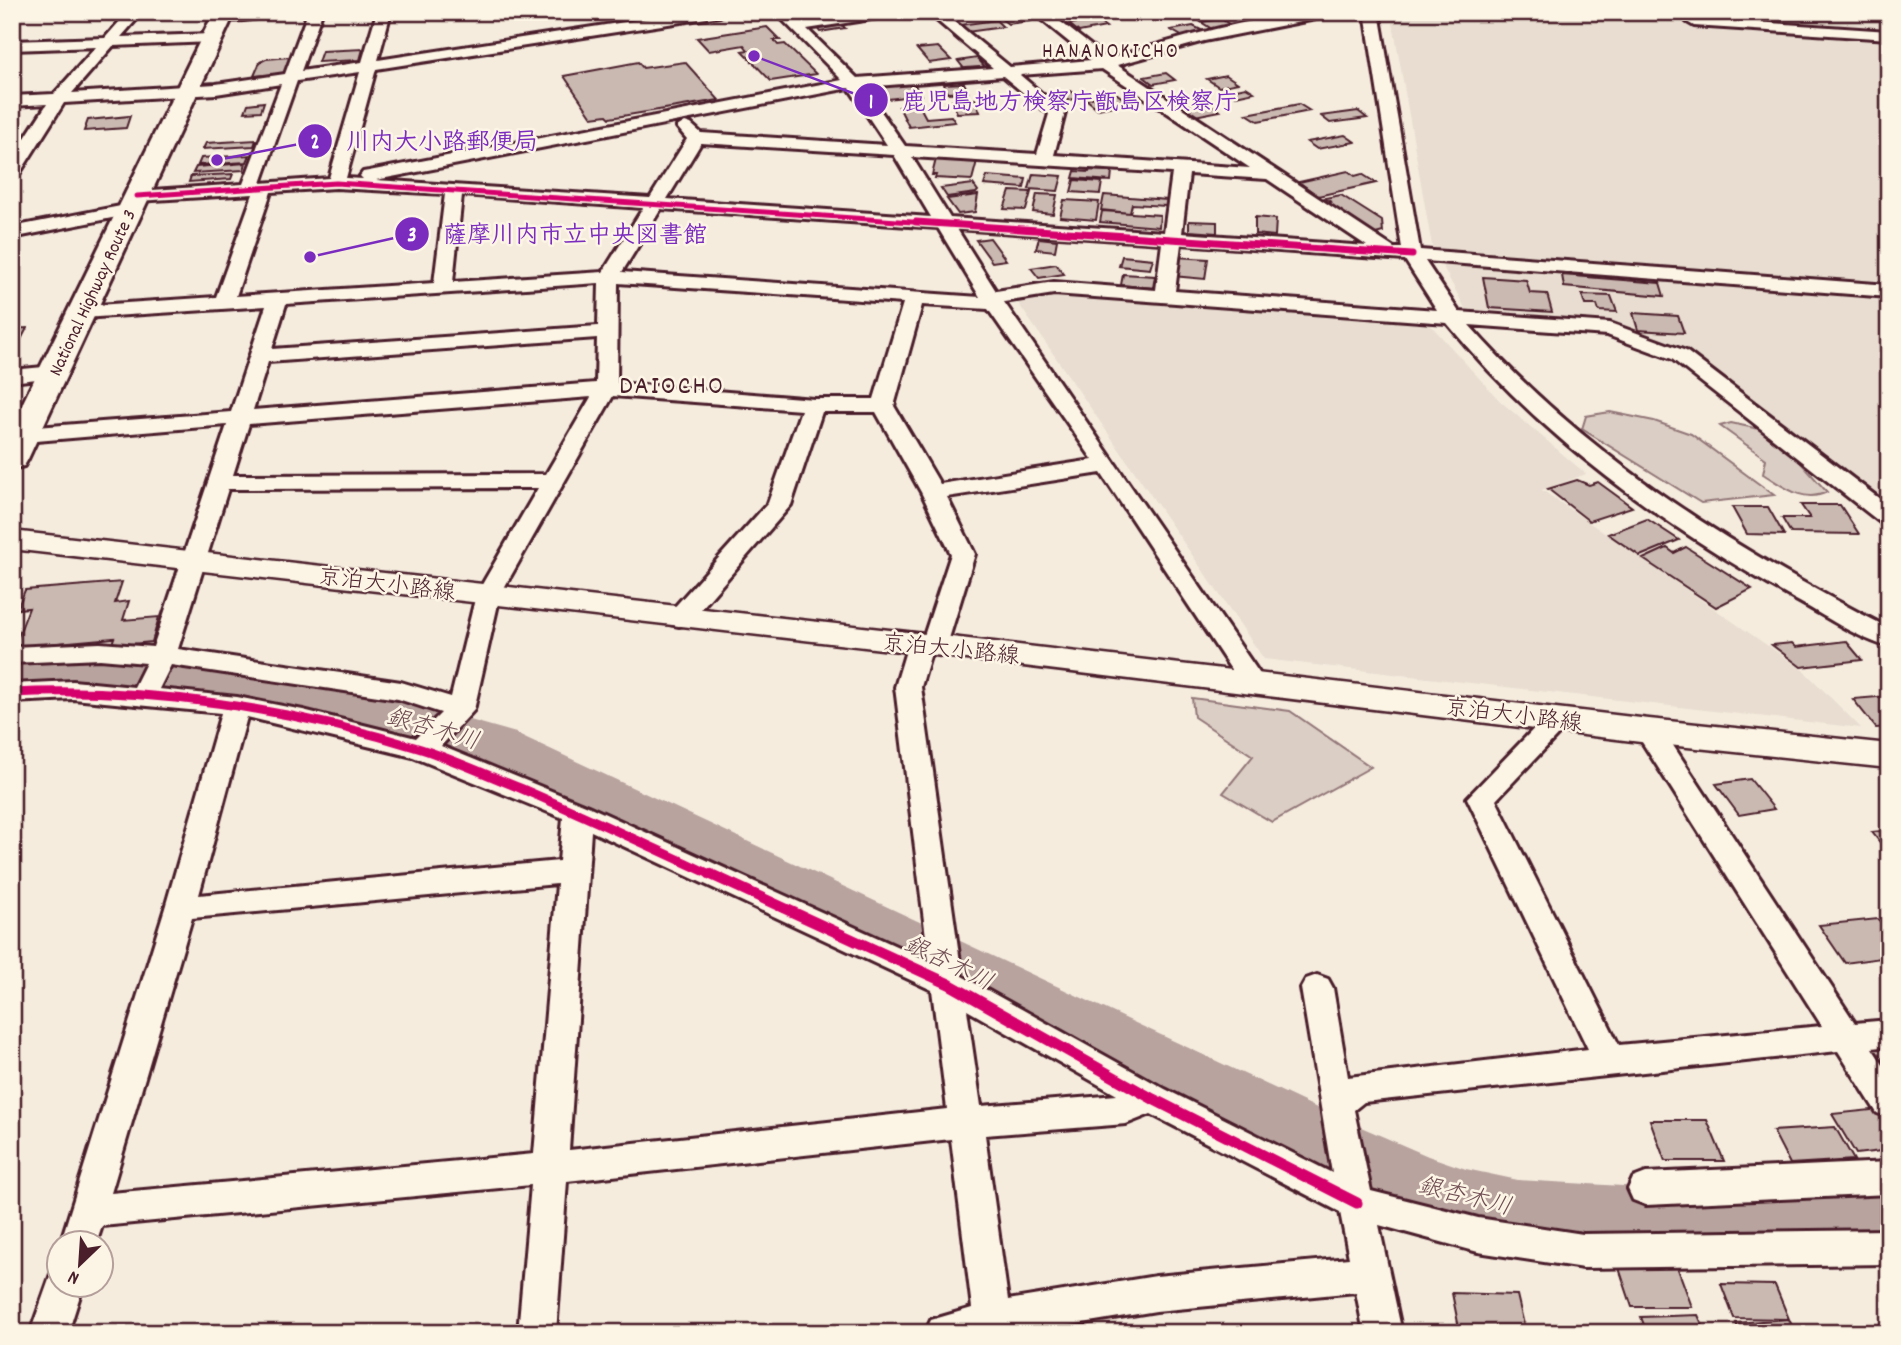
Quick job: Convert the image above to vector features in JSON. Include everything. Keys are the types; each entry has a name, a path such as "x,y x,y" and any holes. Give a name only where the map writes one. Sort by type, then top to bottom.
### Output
{"highway":[{"name":"National Highway Route 3","path":"18,447 224,14"}],"main road":[{"name":"京泊大小路線","path":"12,540 1649,731 1889,756"}],"street":[{"path":"12,172 58,99 136,12"},
{"path":"224,14 265,12"},
{"path":"224,303 291,78 315,12"},
{"path":"336,183 384,12"},
{"path":"12,101 216,89 578,29 720,12"},
{"path":"782,12 853,83 993,301 1107,465 1253,684"},
{"path":"796,26 890,12"},
{"path":"934,12 1057,113 1044,160"},
{"path":"1040,12 1105,64 1390,253"},
{"path":"336,183 436,160 853,83 1105,64 1202,37 1331,12"},
{"path":"1372,12 1412,255 1451,317 1507,380 1570,437 1611,468 1743,558 1889,639"},
{"path":"1694,22 1747,19 1889,35"},
{"path":"12,46 212,38"},
{"path":"674,117 696,138 1269,174"},
{"path":"424,747 458,713 488,595 606,390 609,277 696,138"},
{"path":"430,188 436,160"},
{"path":"1166,295 1181,170"},
{"path":"12,233 134,203 257,188 336,183 1390,253 1889,291"},
{"path":"443,289 454,190"},
{"path":"82,312 609,277 914,300 993,301 1054,288 1610,329 1679,355 1889,518"},
{"path":"145,692 162,660 278,300"},
{"path":"914,300 883,406 933,492 963,554 908,687 992,1319"},
{"path":"261,356 606,331"},
{"path":"12,376 54,372"},
{"path":"18,447 239,417 606,390 814,405 883,406"},
{"path":"679,618 779,505 814,405"},
{"path":"933,492 1107,465"},
{"path":"221,482 554,481"},
{"path":"12,655 100,651 401,691 458,713"},
{"path":"12,693 73,690 145,692 303,719 424,747 578,813 680,863 948,977 1153,1099 1354,1195 1478,1235 1583,1251 1889,1247"},
{"path":"237,706 180,908 83,1227 549,1168 967,1122 1126,1109 1153,1099"},
{"path":"1558,720 1481,798 1610,1060"},
{"path":"1649,731 1889,1102"},
{"path":"537,1333 578,813"},
{"path":"180,908 574,871"},
{"path":"1317,988 1338,1116 1383,1333"},
{"path":"1338,1116 1356,1089 1610,1060 1889,1033"},
{"path":"1646,1189 1889,1178"},
{"path":"944,1333 992,1319 1151,1293 1371,1273"},
{"path":"49,1333 60,1300"}],"shaded area":[{"path":"1391,12 1889,12 1889,508 1685,353 1613,326 1467,312 1432,246"},
{"path":"1052,292 1425,319 1500,401 1586,474 1542,490 1803,670 1861,728 1264,659 1016,300"},
{"path":"1610,412 1654,421 1691,434 1774,495 1701,503 1582,429 1586,416"},
{"path":"1731,423 1759,429 1793,454 1827,492 1801,495 1763,474 1766,459 1720,426"},
{"path":"1192,698 1290,711 1371,767 1272,822 1223,793 1253,756 1194,717"}],"building":[{"path":"993,12 1019,12 1030,21 1008,24"},
{"path":"1221,19 1236,28 1215,31 1201,22"},
{"path":"996,20 1003,27 967,32 960,25"},
{"path":"1096,20 1106,27 1079,32 1069,24"},
{"path":"840,23 845,28 820,32 816,27"},
{"path":"1193,26 1207,33 1185,38 1171,30"},
{"path":"767,27 780,40 774,40 778,45 785,44 816,74 771,81 742,51 748,50 744,45 709,51 697,38"},
{"path":"938,47 951,60 929,63 917,49"},
{"path":"363,49 360,60 318,62 322,51"},
{"path":"290,57 284,74 254,76 260,62"},
{"path":"977,58 986,68 966,71 958,61"},
{"path":"638,62 643,68 685,62 719,100 610,118 607,115 592,117 564,76"},
{"path":"1166,73 1175,80 1153,84 1144,77"},
{"path":"1226,75 1238,83 1219,87 1207,79"},
{"path":"964,83 968,92 947,93 944,84"},
{"path":"914,84 921,95 888,99 881,87"},
{"path":"1246,87 1254,92 1236,96 1227,91"},
{"path":"1071,91 1080,98 1064,101 1054,94"},
{"path":"1116,93 1129,103 1098,109 1086,99"},
{"path":"975,99 980,112 957,113 952,101"},
{"path":"264,102 261,111 245,112 248,104"},
{"path":"1207,102 1220,111 1190,117 1177,107"},
{"path":"1299,104 1310,111 1258,121 1247,114"},
{"path":"919,105 926,118 951,116 955,122 909,127 899,107"},
{"path":"1358,111 1367,118 1330,123 1321,116"},
{"path":"130,116 126,128 84,131 88,120"},
{"path":"1345,135 1355,142 1317,149 1307,142"},
{"path":"256,140 254,146 203,149 206,143"},
{"path":"250,155 247,162 198,165 201,158"},
{"path":"936,159 977,161 972,180 935,178 936,175 932,175"},
{"path":"246,163 244,170 193,173 196,167"},
{"path":"1075,171 1112,171 1111,181 1073,178"},
{"path":"1348,171 1355,176 1362,174 1376,183 1318,196 1299,182"},
{"path":"233,174 231,179 189,182 191,176"},
{"path":"1033,174 1062,176 1058,191 1029,189"},
{"path":"987,176 1026,179 1024,188 984,185"},
{"path":"1074,180 1102,182 1100,194 1071,192"},
{"path":"973,184 978,191 976,193 947,197 941,188"},
{"path":"1010,191 1031,192 1026,210 1004,209"},
{"path":"1037,194 1057,195 1053,214 1033,212"},
{"path":"978,195 975,212 958,214 947,199"},
{"path":"1104,195 1167,200 1166,206 1132,204 1130,213 1101,210"},
{"path":"1341,195 1382,221 1383,232 1372,235 1325,204 1331,202 1325,198"},
{"path":"1064,200 1099,202 1096,220 1060,217"},
{"path":"1102,211 1160,215 1159,227 1100,222"},
{"path":"1255,217 1276,219 1275,236 1255,234"},
{"path":"1189,221 1217,222 1217,233 1189,231"},
{"path":"990,238 1006,260 992,262 976,240"},
{"path":"1039,238 1057,240 1055,251 1036,249"},
{"path":"1122,256 1153,259 1150,269 1119,266"},
{"path":"1177,257 1208,259 1205,279 1173,276"},
{"path":"1056,264 1064,274 1039,278 1031,268"},
{"path":"1123,274 1155,276 1153,288 1121,285"},
{"path":"1562,275 1660,283 1664,296 1564,287"},
{"path":"1483,277 1526,280 1530,293 1547,294 1552,312 1489,308"},
{"path":"1582,295 1611,296 1617,312 1599,311 1597,305 1585,305"},
{"path":"1633,313 1678,316 1684,333 1638,330"},
{"path":"27,328 13,355 12,355 12,329"},
{"path":"1577,480 1589,485 1598,482 1632,507 1589,521 1548,489"},
{"path":"1801,505 1840,505 1859,534 1791,533 1782,518 1810,518"},
{"path":"1732,507 1768,507 1784,535 1747,534"},
{"path":"1647,519 1679,540 1640,556 1608,534"},
{"path":"1686,547 1752,589 1716,607 1643,559 1667,548 1674,553"},
{"path":"122,582 115,603 129,601 123,620 159,617 152,642 111,646 114,638 14,647 29,608 17,609 25,590"},
{"path":"1846,641 1862,660 1801,667 1772,645 1792,643 1796,647"},
{"path":"1889,696 1889,727 1876,728 1853,699"},
{"path":"1750,779 1774,809 1739,815 1716,784"},
{"path":"1889,830 1889,854 1872,832"},
{"path":"1878,919 1889,933 1889,957 1845,963 1819,925"},
{"path":"1881,1109 1889,1121 1889,1150 1856,1154 1832,1114"},
{"path":"1650,1120 1707,1120 1724,1161 1665,1161"},
{"path":"1835,1127 1854,1160 1790,1164 1773,1131"},
{"path":"1675,1261 1692,1307 1632,1307 1617,1262"},
{"path":"1721,1284 1775,1285 1789,1319 1734,1318"},
{"path":"1452,1293 1517,1295 1526,1333 1460,1333"},
{"path":"1698,1315 1706,1333 1647,1333 1641,1317"},
{"path":"1789,1319 1795,1333 1740,1333 1736,1323"}],"waterway":[{"name":"銀杏木川","path":"12,675 111,672 279,690 343,701 498,746 1294,1128 1391,1172 1466,1198 1518,1210 1597,1216 1889,1210"}],"cycle path":[{"path":"137,196 336,183 1412,255"},
{"path":"12,693 73,690 237,706 303,719 421,749 474,769 578,813 949,984 1153,1099 1357,1203"}],"place":[{"name":"鹿児島地方検察庁甑島区検察庁","path":"754,56"},
{"name":"川内大小路郵便局","path":"217,160"},
{"name":"薩摩川内市立中央図書館","path":"310,257"}],"district":[{"name":"HANANOKICHO","path":"1111,50"},
{"name":"DAIOCHO","path":"672,384"}]}
